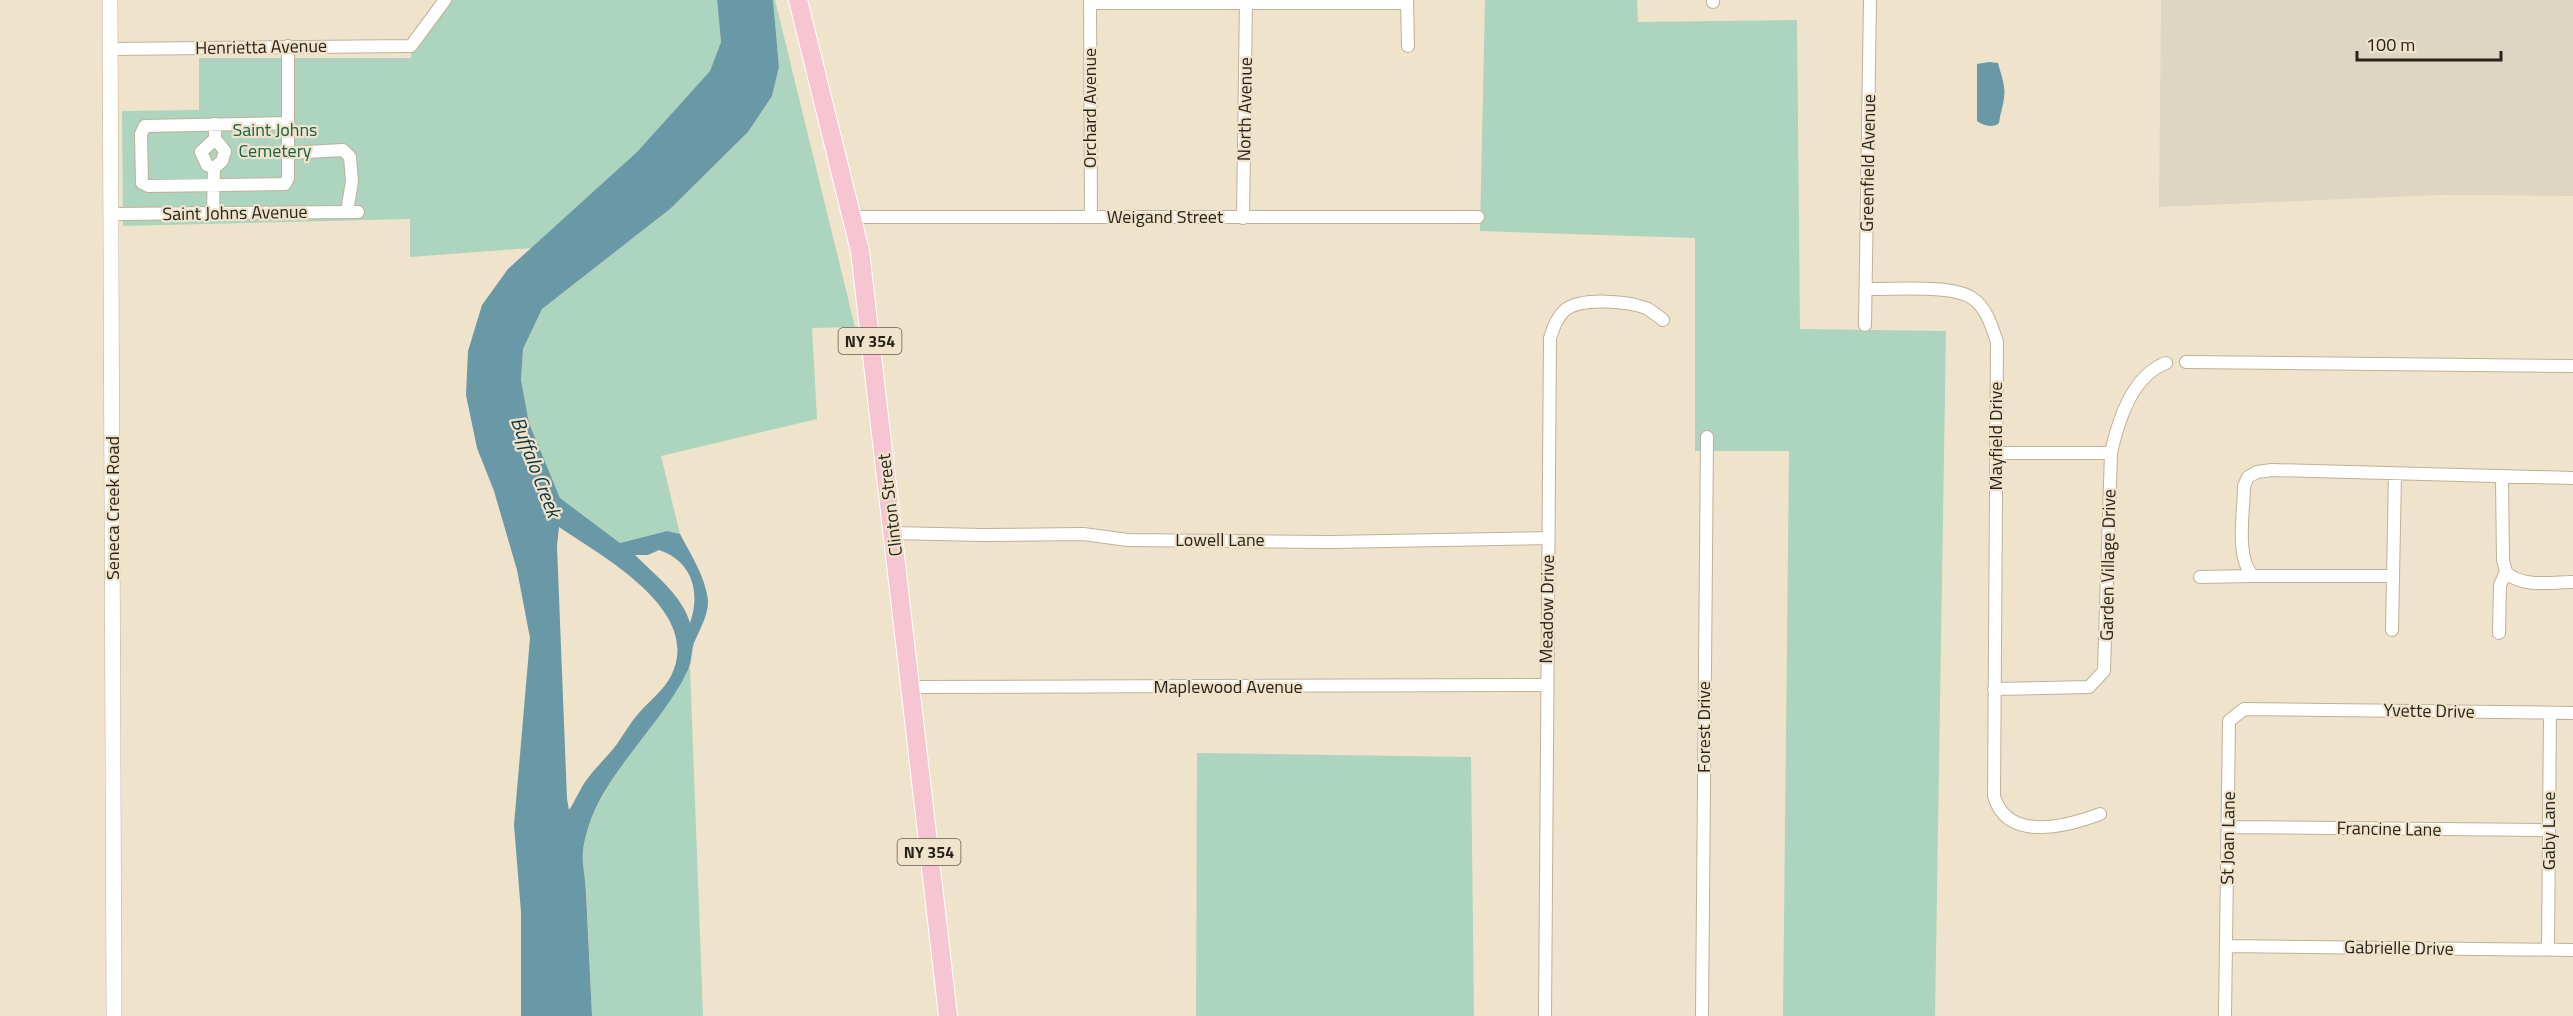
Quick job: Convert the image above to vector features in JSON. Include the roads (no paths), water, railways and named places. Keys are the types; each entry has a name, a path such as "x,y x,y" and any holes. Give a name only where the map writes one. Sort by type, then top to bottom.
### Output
{"main road":[{"name":"Clinton Street","path":"798,0 860,251 948,1016"}],"street":[{"name":"Seneca Creek Road","path":"110,0 114,1016"},
{"name":"Henrietta Avenue","path":"111,49 411,46 445,0"},
{"name":"Greenfield Avenue","path":"1865,325 1870,0"},
{"path":"1090,1 1407,1 1408,46"},
{"name":"Orchard Avenue","path":"1090,1 1090,217"},
{"name":"North Avenue","path":"1243,218 1246,2"},
{"path":"288,46 288,123 288,153 285,184 148,186 142,183 140,177 141,134 145,126 288,123"},
{"path":"213,213 214,168 222,161 225,151 215,139 214,124"},
{"path":"214,168 207,165 201,152 215,139"},
{"name":"Saint Johns Avenue","path":"112,214 353,212 350,157 343,150 288,153"},
{"name":"Weigand Street","path":"851,218 1478,217"},
{"name":"Mayfield Drive","path":"1866,289 1957,292 1972,297 1992,324 1997,342 1994,796 2001,814 2022,826 2073,824 2100,814"},
{"name":"Meadow Drive","path":"1545,1016 1550,338 1555,323 1566,309 1586,302 1616,302 1647,309 1663,320"},
{"path":"2186,362 2573,366"},
{"name":"Garden Village Drive","path":"1994,689 2089,687 2103,671 2111,453 2117,425 2130,400 2146,375 2154,368 2166,363"},
{"name":"Forest Drive","path":"1702,1016 1707,437"},
{"path":"1996,453 2111,453"},
{"path":"2253,576 2246,569 2242,557 2244,486 2247,477 2257,472 2272,470 2502,478 2573,478"},
{"path":"2392,630 2395,473"},
{"path":"2502,478 2503,560 2506,572 2510,577 2527,582 2573,582"},
{"name":"Lowell Lane","path":"893,533 1083,534 1128,540 1330,542 1548,538"},
{"path":"2499,633 2500,585 2506,572"},
{"path":"2200,577 2393,576"},
{"name":"Maplewood Avenue","path":"911,687 1546,685"},
{"name":"St Joan Lane","path":"2225,1016 2229,721 2244,709 2285,709"},
{"name":"Yvette Drive","path":"2285,709 2573,713"},
{"name":"Gaby Lane","path":"2548,950 2550,713"},
{"name":"Francine Lane","path":"2228,827 2549,830"},
{"name":"Gabrielle Drive","path":"2226,946 2573,950"}],"water":[{"name":"Buffalo Creek","path":"717,0 773,0 779,67 772,96 748,132 670,209 542,309 523,349 521,380 529,423 560,498 620,543 667,531 680,534 701,574 708,605 694,643 688,670 663,711 605,792 586,835 583,858 592,1016 521,1016 521,912 514,825 530,638 517,570 494,491 477,448 466,395 468,351 482,305 508,269 637,152 710,71 721,42","holes":["559,527 600,554 644,588 662,608 674,630 677,652 668,681 635,717 617,744 588,778 569,810 557,546","659,550 679,562 691,579 694,600 690,623 674,594 635,555 648,555"]},
{"path":"1998,63 2004,89 1999,123 1991,126 1977,121 1977,64"}],"park label":[{"name":"Saint Johns Cemetery","path":"275,140"}]}
